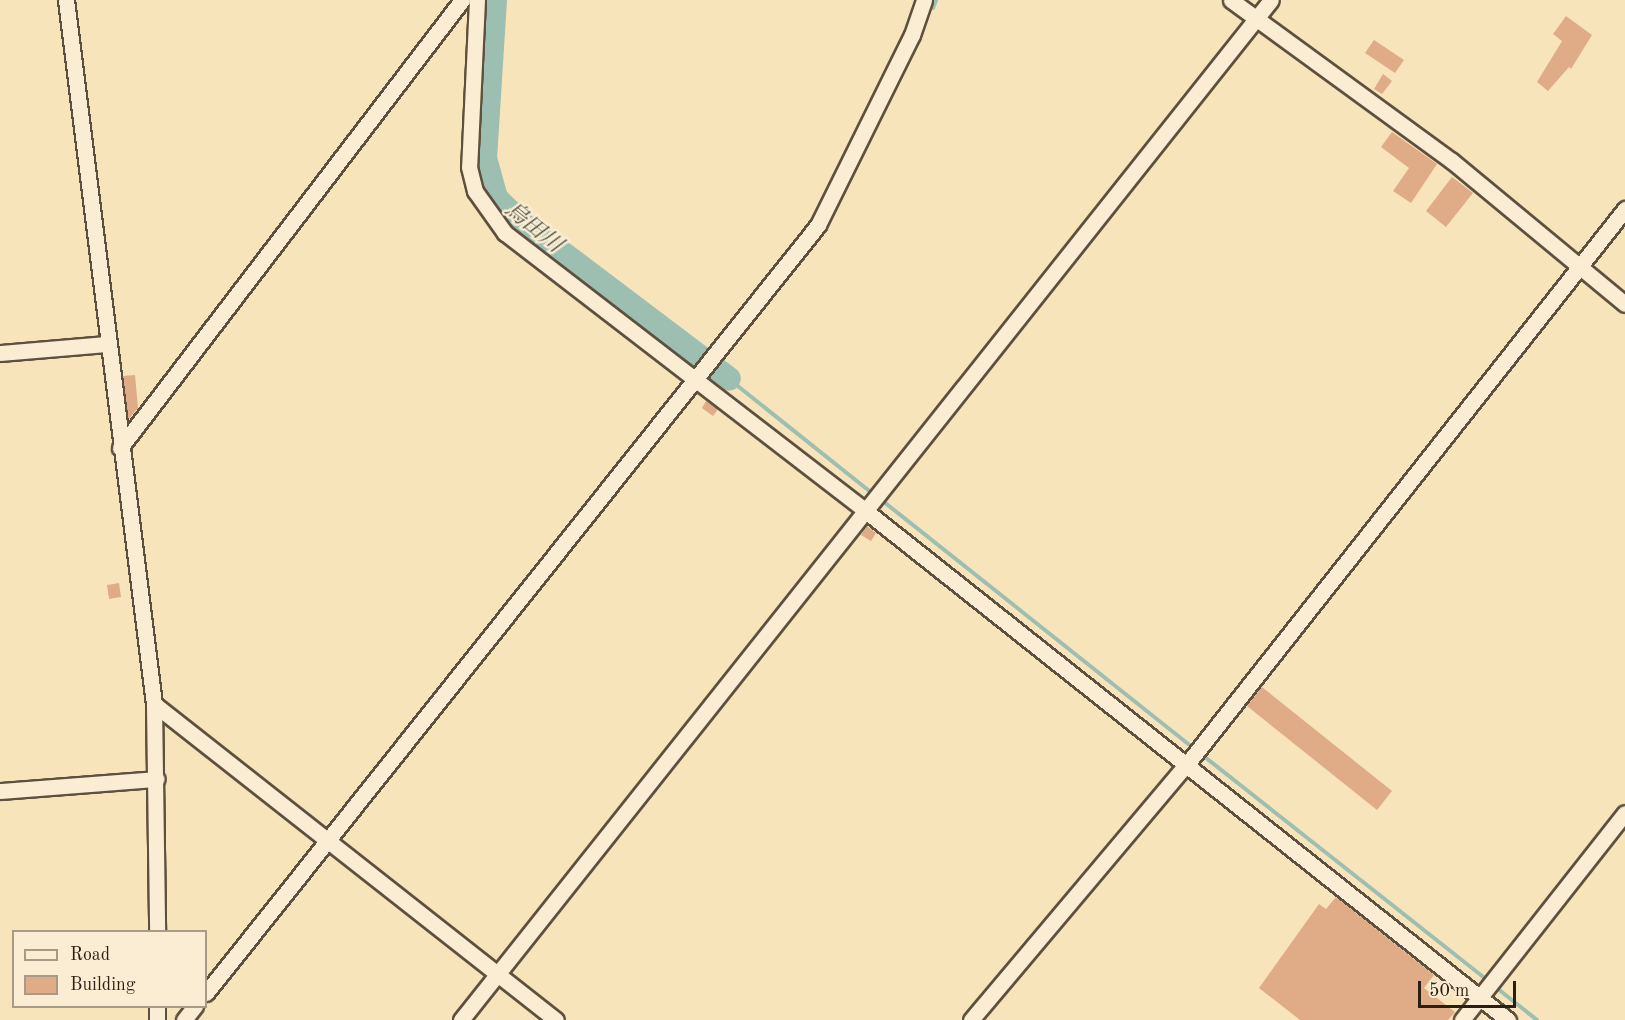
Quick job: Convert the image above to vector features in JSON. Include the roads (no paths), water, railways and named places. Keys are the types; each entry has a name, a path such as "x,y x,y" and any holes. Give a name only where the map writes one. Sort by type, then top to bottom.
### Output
{"street":[{"path":"66,0 120,448 154,704 157,779 157,930"},
{"path":"120,448 462,0"},
{"path":"477,0 469,167 475,191 488,213 505,233 699,376 869,509 1483,993 1508,1020"},
{"path":"207,992 818,225 912,35 924,0"},
{"path":"1231,0 1452,161 1625,304"},
{"path":"461,1020 1271,0"},
{"path":"971,1020 1189,762 1625,209"},
{"path":"0,353 108,344"},
{"path":"154,704 556,1020"},
{"path":"0,791 157,779"},
{"path":"1462,1020 1625,813"},
{"path":"184,1020 193,1008"}],"waterway":[{"name":"烏田川","path":"495,0 485,158 496,198 519,220 729,379"},
{"path":"933,8 936,0"},
{"path":"729,379 873,494"},
{"path":"879,498 1195,749"},
{"path":"1201,754 1487,980"},
{"path":"1493,985 1537,1020"}]}
